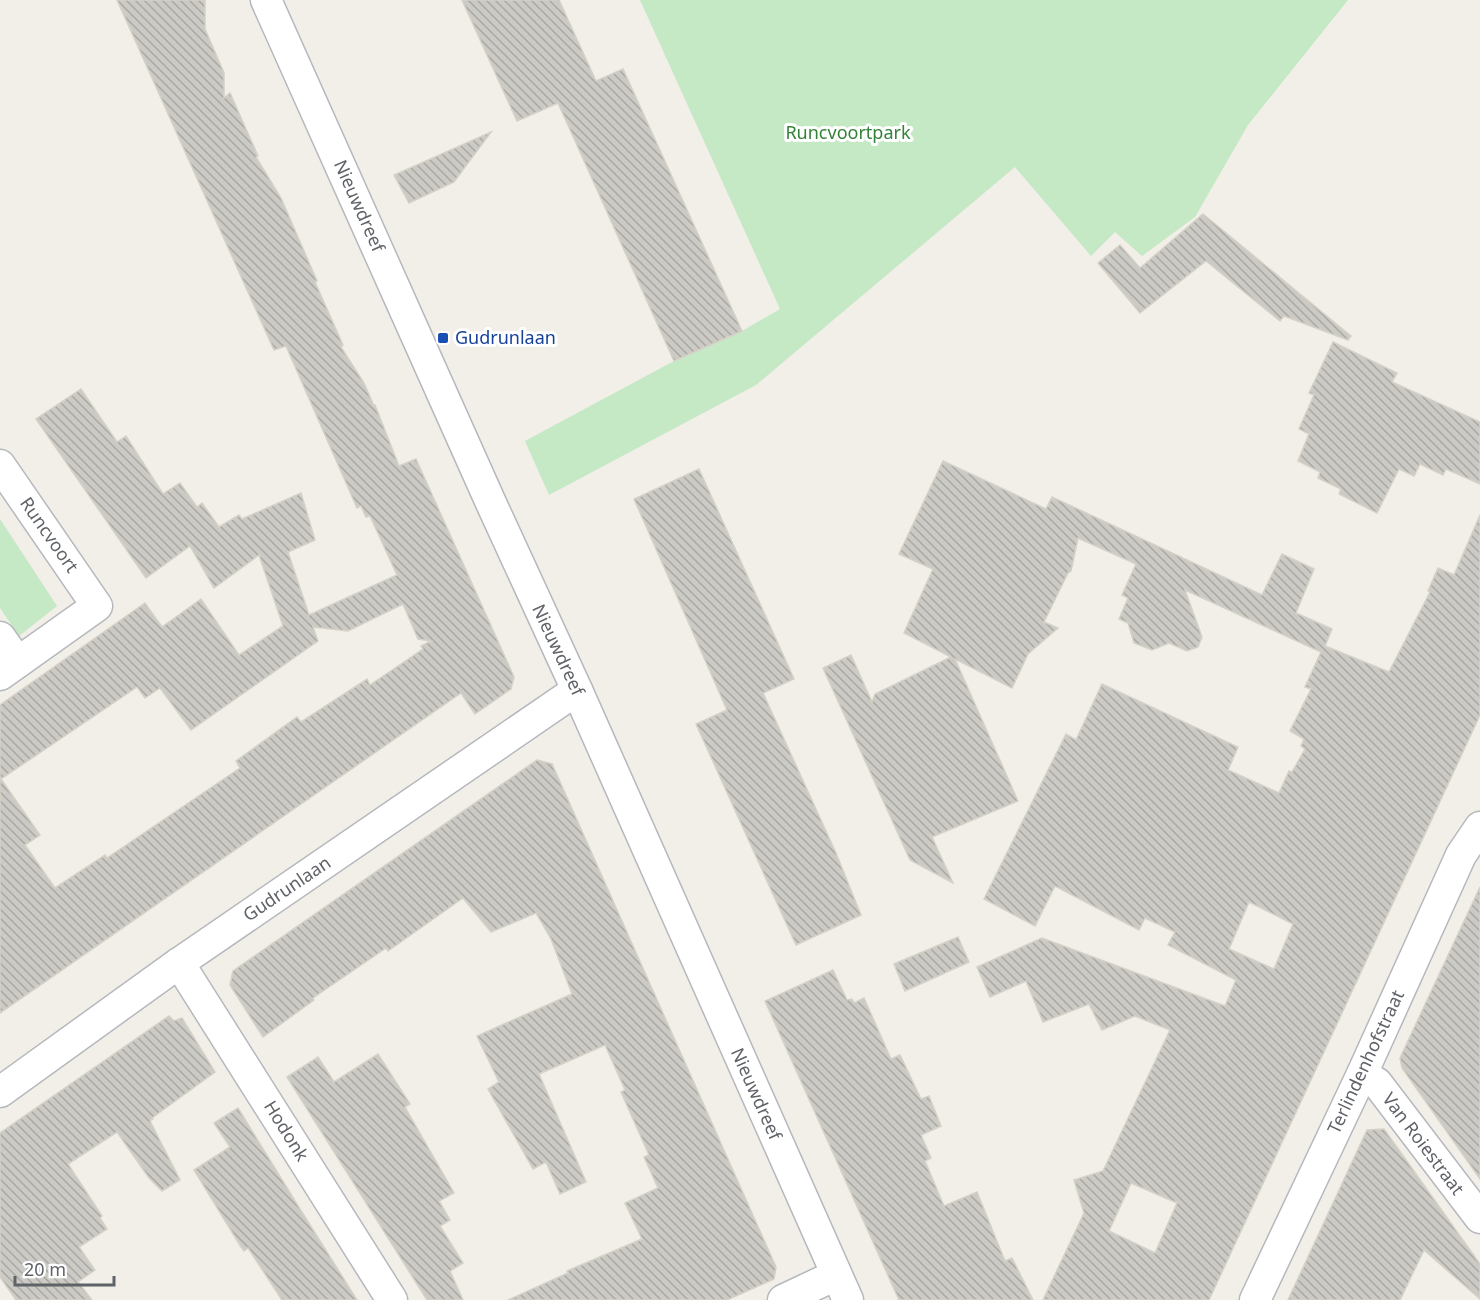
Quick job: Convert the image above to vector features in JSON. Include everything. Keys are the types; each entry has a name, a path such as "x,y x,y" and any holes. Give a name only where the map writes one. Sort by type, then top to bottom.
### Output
{"street":[{"name":"Nieuwdreef","path":"266,0 577,690 842,1287"},
{"name":"Runcvoort","path":"0,465 98,606 9,669"},
{"path":"0,637 9,669"},
{"name":"Gudrunlaan","path":"0,1092 179,963 577,690"},
{"name":"Terlindenhofstraat","path":"1256,1300 1461,855 1480,826"},
{"name":"Hodonk","path":"179,963 392,1300"},
{"name":"Van Roiestraat","path":"1362,1074 1377,1083 1480,1218"},
{"path":"783,1300 842,1287"}],"green space":[{"name":"Runcvoortpark","path":"640,0 1348,0 1248,125 1195,217 1142,256 1115,232 1091,256 1015,167 756,385 549,495 525,441 674,361 742,331 780,309"},
{"path":"0,519 57,606 19,636 0,608"}],"building":[{"path":"117,0 205,0 205,29 224,73 224,98 230,93 258,156 256,157 281,198 343,345 341,347 375,405 399,466 416,459 514,677 511,689 475,714 461,693 0,1013 0,705 145,603 162,627 201,599 239,655 283,626 259,555 214,588 190,546 146,578 36,419 81,389 117,442 126,436 163,494 180,483 197,507 202,503 219,527 239,515 242,519 301,493 315,540 288,552 309,615 397,575 370,516 366,517 361,506 357,508 286,346 274,350","holes":["403,604 418,639 431,641 421,646 423,649 370,685 367,679 301,722 297,717 236,761 240,768 107,858 105,855 55,888 25,845 40,835 1,779 137,687 145,698 160,688 191,730 318,641 313,627 348,631"]},
{"path":"462,0 559,0 596,81 623,69 742,331 674,361 558,103 517,121"},
{"path":"491,132 454,182 409,203 394,175"},
{"path":"1203,214 1351,336 1348,340 1284,316 1280,321 1206,261 1140,313 1098,263 1120,245 1140,268"},
{"path":"1333,342 1397,373 1392,382 1480,422 1480,484 1446,469 1443,475 1420,464 1414,476 1399,469 1377,513 1339,494 1341,489 1318,478 1320,472 1298,461 1309,434 1299,429 1314,395 1309,393"},
{"path":"943,461 1046,509 1052,497 1262,595 1282,554 1314,569 1296,613 1332,629 1325,646 1389,672 1430,592 1428,591 1438,568 1454,575 1480,515 1480,715 1209,1300 1043,1300 1084,1213 1074,1180 1103,1171 1170,1030 1135,1016 1102,1030 1089,1004 1043,1022 1026,981 990,997 977,967 1042,938 1225,1006 1236,980 1168,945 1175,932 1145,918 1139,930 1055,886 1035,926 984,899 1066,734 1076,740 1102,684 1238,747 1228,770 1279,793 1289,771 1292,772 1305,749 1301,746 1304,739 1290,731 1311,689 1305,687 1321,652 1185,590 1202,637 1198,647 1187,651 1169,643 1152,650 1134,643 1128,623 1119,619 1128,598 1122,595 1136,564 1078,538 1071,571 1044,622 1058,628 1028,654 1012,688 955,659 1018,801 932,837 953,883 910,860 823,668 851,655 872,702 875,694 951,657 904,633 933,569 899,554","holes":["1249,902 1293,924 1274,969 1229,949","1131,1183 1177,1203 1155,1253 1109,1231"]},
{"path":"699,469 794,679 763,693 836,853 861,915 796,945 696,724 727,710 634,499"},
{"path":"537,760 552,764 776,1267 774,1279 727,1300 508,1300 568,1273 567,1271 642,1239 625,1203 658,1188 644,1157 649,1155 621,1092 625,1090 605,1045 539,1074 586,1182 560,1194 546,1162 533,1169 488,1089 499,1082 477,1036 572,994 551,939 536,913 491,932 463,898 388,951 386,948 313,998 314,1000 263,1037 230,985 233,971"},
{"path":"1480,887 1480,1179 1402,1068 1400,1058"},
{"path":"958,937 969,962 905,991 894,964"},
{"path":"833,970 847,1000 852,999 854,1003 864,998 891,1059 900,1055 921,1099 929,1096 941,1126 921,1135 931,1158 925,1161 944,1206 977,1192 1005,1261 1012,1258 1033,1300 899,1300 765,1001"},
{"path":"169,1016 174,1021 182,1018 215,1072 150,1121 180,1180 162,1191 149,1178 117,1132 68,1164 102,1216 100,1218 107,1229 79,1247 95,1270 78,1282 92,1300 16,1300 0,1277 0,1133"},
{"path":"378,1054 410,1104 405,1107 454,1193 439,1201 450,1220 440,1226 463,1263 450,1271 463,1300 427,1300 287,1077 318,1057 334,1082"},
{"path":"238,1108 357,1300 282,1300 248,1248 244,1251 241,1247 194,1170 230,1147 214,1123"},
{"path":"1384,1129 1480,1264 1480,1299 1424,1250 1400,1300 1288,1300 1367,1130"}],"place":[{"name":"Gudrunlaan","path":"443,338"}]}
